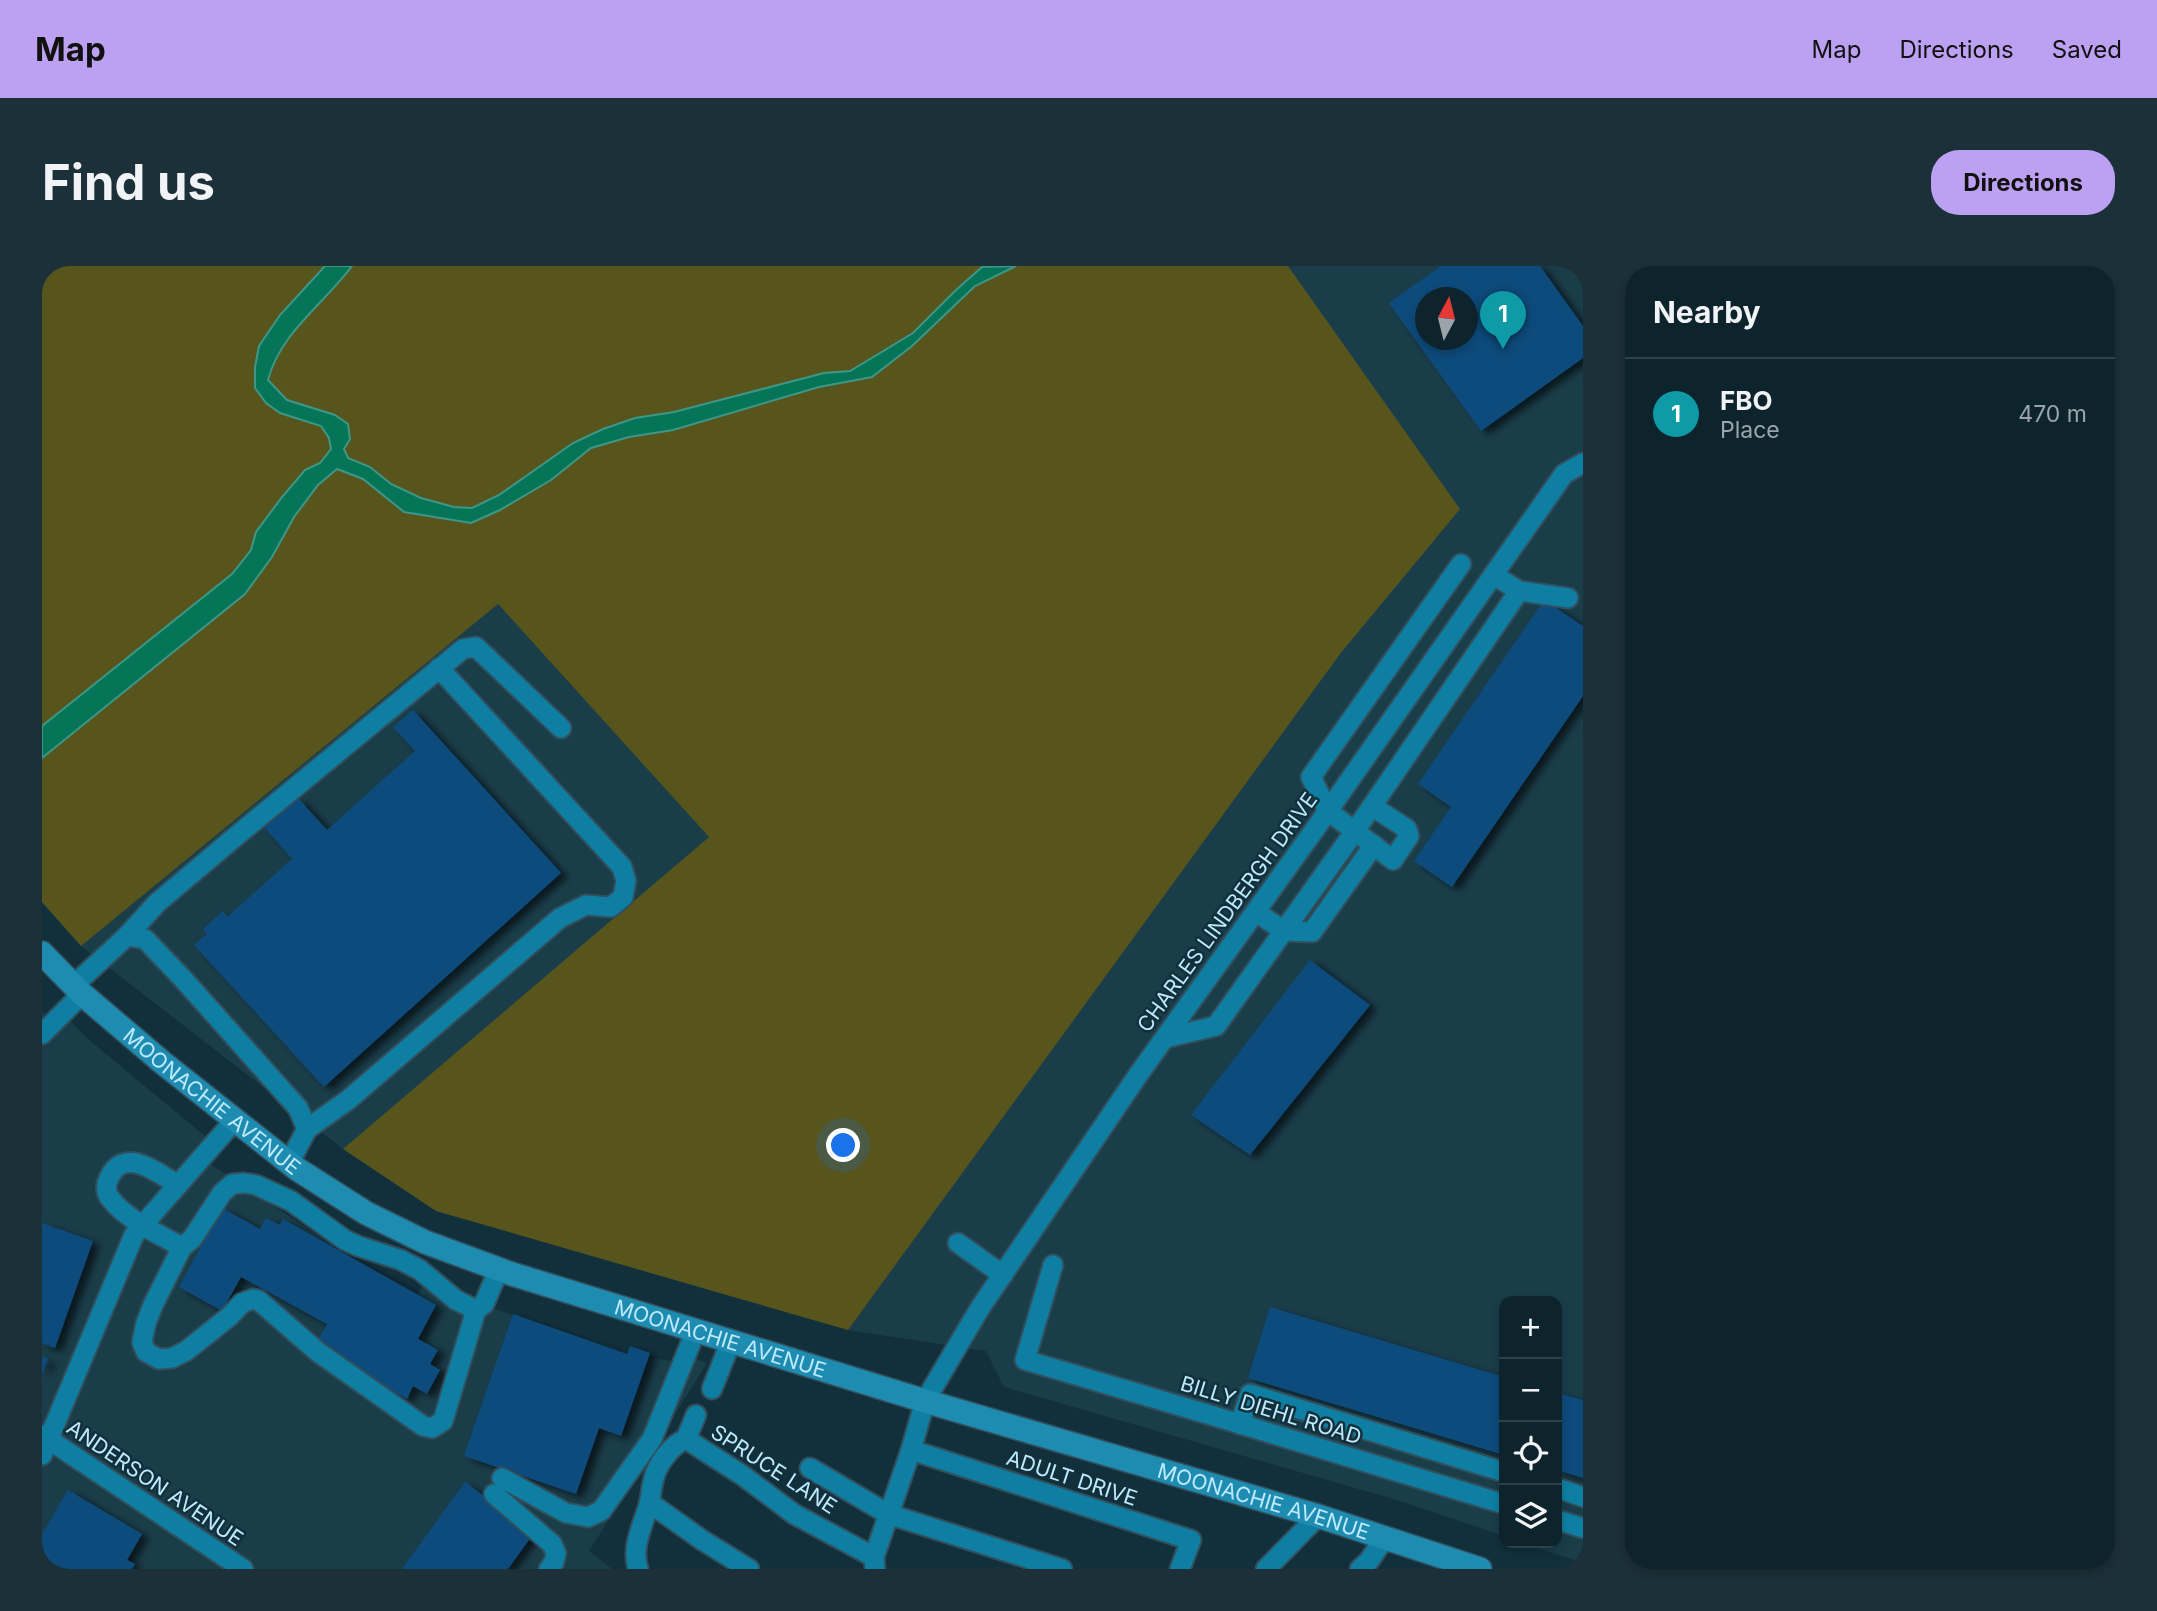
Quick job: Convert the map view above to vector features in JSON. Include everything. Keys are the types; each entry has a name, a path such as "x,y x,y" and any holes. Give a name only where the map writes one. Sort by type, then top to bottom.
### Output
{"main road":[{"name":"MOONACHIE AVENUE","path":"42,953 78,989 234,1121 289,1163 366,1213 425,1242 499,1269 731,1342 925,1402 1318,1516 1479,1569"}],"street":[{"name":"CHARLES LINDBERGH DRIVE","path":"874,1563 925,1402 980,1308 1165,1038 1564,474 1583,463"},
{"path":"1372,806 1407,830 1409,836 1393,860 1328,811 1311,777 1461,564"},
{"path":"1494,575 1519,591 1568,598"},
{"path":"1165,1038 1216,1026 1355,831 1519,591"},
{"path":"42,1034 78,989 157,903 463,649 477,647 561,728"},
{"path":"289,1163 307,1129 348,1100 560,918 586,905 611,907 623,897 626,881 622,867 439,668"},
{"path":"1256,912 1284,932 1311,932 1374,845"},
{"path":"127,936 145,939 184,979 298,1108 307,1129"},
{"path":"44,1443 134,1235 234,1121"},
{"path":"178,1185 145,1165 131,1161 121,1163 112,1172 107,1181 106,1192 111,1200 143,1226 182,1247"},
{"path":"476,1310 456,1300 420,1270 401,1260 345,1240 291,1201 256,1185 232,1184 222,1193 192,1239 182,1247 146,1323 142,1342 146,1352 159,1359 172,1358 230,1316 242,1303 258,1300 318,1352 423,1426 432,1428 443,1421 476,1310 484,1304 499,1269"},
{"path":"958,1243 1003,1275"},
{"name":"BILLY DIEHL ROAD","path":"1053,1265 1025,1360 1499,1503"},
{"path":"549,1569 556,1553 552,1544 498,1486 566,1513 588,1517 601,1511 652,1439 696,1331"},
{"path":"712,1389 731,1342"},
{"path":"1240,1424 1250,1394 1499,1470"},
{"path":"638,1569 635,1559 637,1541 650,1503 653,1479 670,1450 676,1443 686,1439 696,1415"},
{"path":"1367,1462 1376,1432"},
{"name":"SPRUCE LANE","path":"686,1439 742,1475 794,1514 874,1563"},
{"name":"ANDERSON AVENUE","path":"44,1443 240,1568"},
{"name":"ADULT DRIVE","path":"911,1451 1191,1540 1180,1569"},
{"path":"810,1468 888,1514 1062,1569"},
{"path":"1562,1490 1583,1497"},
{"path":"650,1503 749,1569"},
{"path":"1266,1569 1318,1516"},
{"path":"1562,1522 1583,1528"},
{"path":"1360,1569 1385,1538"}],"shaded area":[{"path":"42,266 1583,266 1583,1563 1538,1548 1562,1548 1562,1296 1499,1296 1499,1534 1397,1500 1004,1387 986,1351 848,1330 436,1211 343,1149 81,946 42,903"},
{"path":"42,266 1288,266 1460,509 1340,654 848,1330 436,1211 343,1149 709,837 498,604 81,946 42,902"},
{"path":"325,266 352,266 292,333 274,363 268,380 287,400 335,415 348,424 350,439 344,449 348,458 370,467 391,484 421,498 454,507 472,508 499,495 573,443 603,429 635,418 674,412 824,373 850,371 913,333 982,267 1016,266 975,286 912,346 872,377 819,387 673,430 629,437 591,448 551,480 500,510 471,523 404,512 363,479 337,469 318,485 294,517 272,557 245,594 42,758 42,726 232,574 251,550 256,532 282,497 305,470 320,463 331,449 329,438 321,426 280,413 266,403 255,388 259,346 280,315"},
{"path":"42,1011 55,1029 67,1018 88,1039 212,1142 201,1158 415,1299 424,1283 625,1356 687,1362 689,1357 707,1363 589,1551 612,1569 42,1569"}],"building":[{"path":"1441,266 1540,266 1583,326 1583,358 1481,431 1423,350 1478,350 1478,287 1415,287 1415,339 1389,303"},
{"path":"1544,600 1583,626 1583,696 1452,887 1414,861 1451,807 1418,784"},
{"path":"413,710 561,873 324,1087 194,945 207,934 203,929 223,911 227,917 292,859 265,828 298,798 327,830 415,751 393,727"},
{"path":"1310,960 1370,1005 1250,1155 1191,1115"},
{"path":"222,1208 260,1229 266,1218 280,1225 283,1219 436,1305 418,1339 438,1350 430,1364 440,1370 427,1394 413,1386 407,1399 314,1347 327,1324 241,1277 222,1311 179,1287"},
{"path":"42,1223 93,1241 55,1348 42,1343"},
{"path":"1270,1307 1499,1376 1499,1453 1248,1378"},
{"path":"513,1314 627,1354 630,1346 650,1353 621,1436 599,1428 576,1494 464,1456"},
{"path":"42,1356 48,1359 42,1375"},
{"path":"1562,1394 1583,1400 1583,1478 1562,1472"},
{"path":"465,1482 534,1533 508,1569 402,1569"},
{"path":"68,1490 142,1534 127,1560 135,1564 132,1569 42,1569 42,1534"}],"place":[{"name":"FBO","path":"1503,349"}]}
